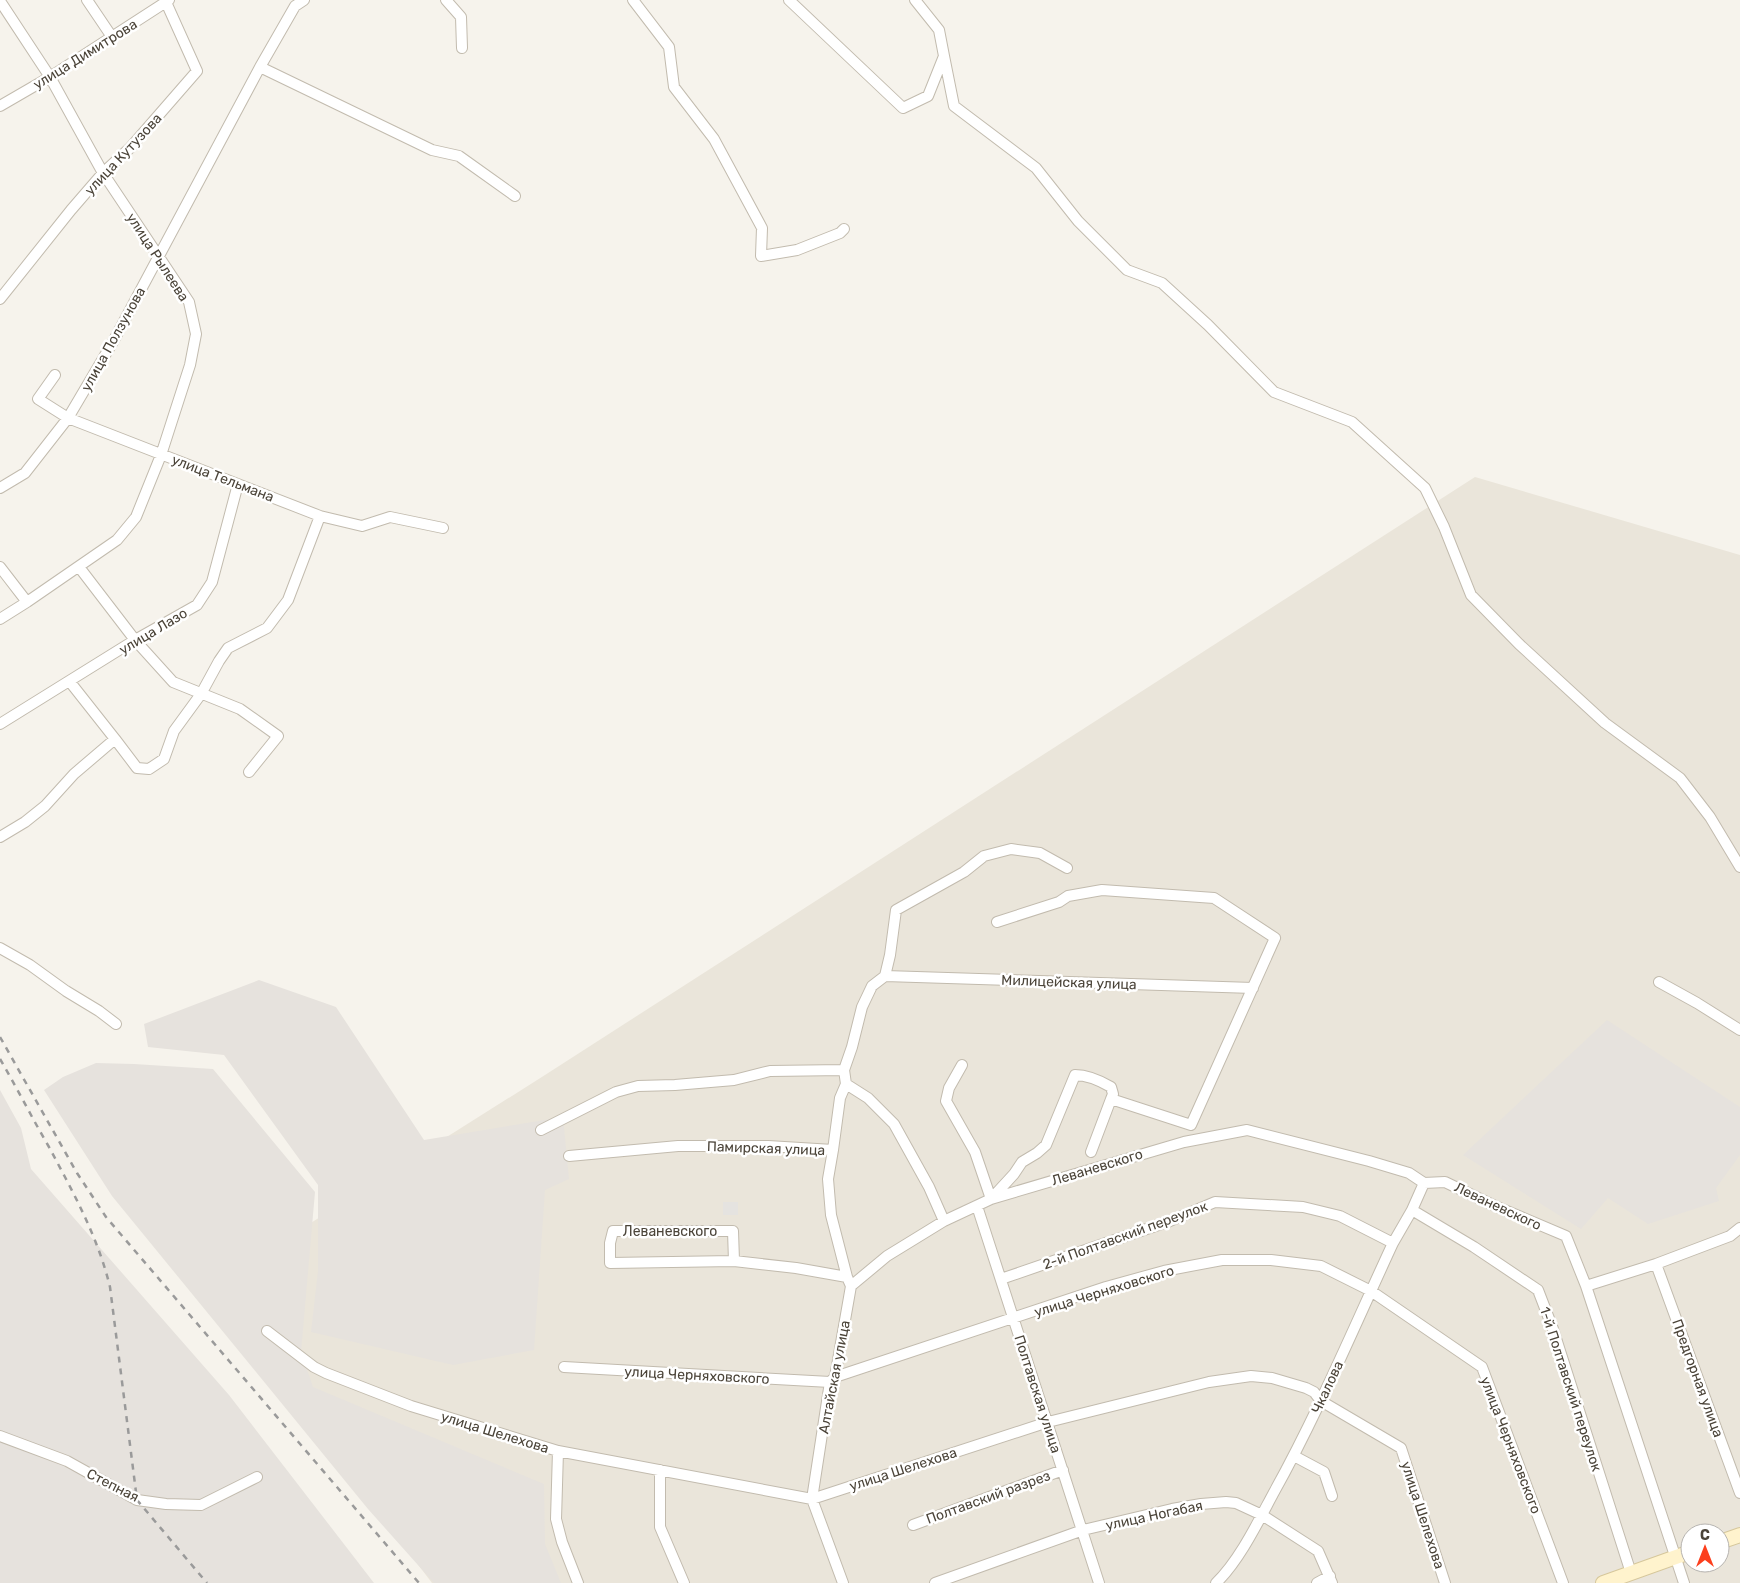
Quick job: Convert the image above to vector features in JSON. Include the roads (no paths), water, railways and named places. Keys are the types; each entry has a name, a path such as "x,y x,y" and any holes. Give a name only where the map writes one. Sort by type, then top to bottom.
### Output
{"street":[{"path":"88,0 112,37"},
{"name":"улица Ползунова","path":"0,488 25,472 68,418 114,340 260,67 295,6 304,0"},
{"path":"446,0 461,17 462,48"},
{"path":"633,0 669,47 674,87 714,139 762,228 761,256 797,250 844,229"},
{"path":"789,0 903,108 928,96 944,56"},
{"path":"915,0 940,30 954,106 1036,168 1078,221 1127,270 1162,284 1208,325 1274,392 1352,422 1425,488 1444,526 1471,595 1519,644 1605,723 1680,778 1710,817 1740,867"},
{"name":"улица Рылеева","path":"0,1 50,77 103,173 189,302 196,334 190,365 161,455 136,518 117,540 28,602 0,619"},
{"name":"улица Димитрова","path":"0,106 50,77 167,1"},
{"name":"улица Кутузова","path":"0,299 103,173 130,148 198,71 167,1"},
{"path":"260,67 432,150 459,156 515,196"},
{"name":"улица Тельмана","path":"55,375 38,399 68,418 161,455 320,516 362,526 390,517 443,528"},
{"name":"улица Лазо","path":"0,724 135,640 197,605 212,582 238,484"},
{"path":"70,682 137,768 149,769 164,759 174,731 201,694 228,648 267,628 288,600 320,516"},
{"path":"0,567 28,602"},
{"path":"78,567 135,640 173,682 240,709 278,736 249,772"},
{"path":"0,837 25,822 44,806 74,774 115,739"},
{"path":"833,1150 840,1098 846,1084 844,1070 862,1007 872,986 885,976 896,910 964,872 984,856 1010,849 1040,853 1067,868"},
{"path":"996,922 1059,902 1068,896 1102,890 1214,898 1275,938 1191,1125 1111,1099"},
{"path":"0,948 30,965 116,1024"},
{"name":"Милицейская улица","path":"885,976 1253,988"},
{"path":"1659,982 1740,1030"},
{"path":"962,1065 949,1088 946,1101 976,1152 991,1199"},
{"path":"541,1130 616,1092 638,1086 675,1086 726,1081 770,1071 844,1070"},
{"name":"Леваневского","path":"991,1199 1014,1174 1022,1162 1037,1154 1046,1145 1075,1075 1098,1080 1111,1087 1113,1094 1091,1152"},
{"path":"846,1084 868,1098 894,1124 929,1187 944,1221"},
{"name":"Леваневского","path":"734,1261 732,1230 613,1232 610,1243 610,1263 734,1261 796,1268 849,1282 944,1221 991,1199 1184,1142 1247,1130 1369,1161 1409,1173 1424,1183 1445,1182 1495,1206 1566,1236 1586,1286 1684,1583"},
{"name":"Памирская улица","path":"569,1156 678,1146 768,1146 833,1150 828,1179 831,1215 849,1282"},
{"name":"Чкалова","path":"1216,1583 1226,1573 1262,1515 1294,1456 1393,1243 1412,1210 1424,1183"},
{"name":"2-й Полтавский переулок","path":"1001,1279 1170,1222 1215,1202 1303,1207 1340,1216 1393,1243"},
{"name":"Полтавская улица","path":"977,1206 1099,1583"},
{"name":"1-й Полтавский переулок","path":"1412,1210 1538,1290 1553,1329 1631,1573"},
{"path":"1586,1286 1656,1264 1730,1236 1740,1228"},
{"name":"улица Черняховского","path":"564,1367 833,1380 1131,1280 1164,1271 1222,1260 1271,1260 1321,1266 1371,1291 1482,1367 1563,1583"},
{"name":"Предгорная улица","path":"1656,1264 1740,1493"},
{"name":"Алтайская улица","path":"843,1583 812,1499 849,1282"},
{"name":"улица Шелехова","path":"267,1331 326,1373 410,1406 558,1451 812,1499 1048,1422 1210,1382 1250,1376 1272,1378 1314,1392 1321,1401 1401,1448 1445,1583"},
{"name":"Степная","path":"0,1436 67,1461 138,1500 166,1504 201,1504 257,1477"},
{"path":"558,1451 556,1519 562,1542 578,1583"},
{"path":"1294,1456 1324,1472 1332,1496"},
{"path":"660,1470 660,1527 684,1583"},
{"name":"Полтавский разрез","path":"913,1525 1063,1470"},
{"name":"улица Ногабая","path":"934,1583 951,1580 1082,1530 1172,1509 1226,1502 1236,1503 1262,1515 1318,1551 1331,1580"},
{"path":"1603,1583 1680,1556"},
{"path":"1317,1583 1331,1580"}],"railway":[{"path":"0,1037 77,1173 106,1217 419,1583"},
{"path":"0,1059 76,1198 105,1268 110,1287 137,1500 207,1583"}]}
